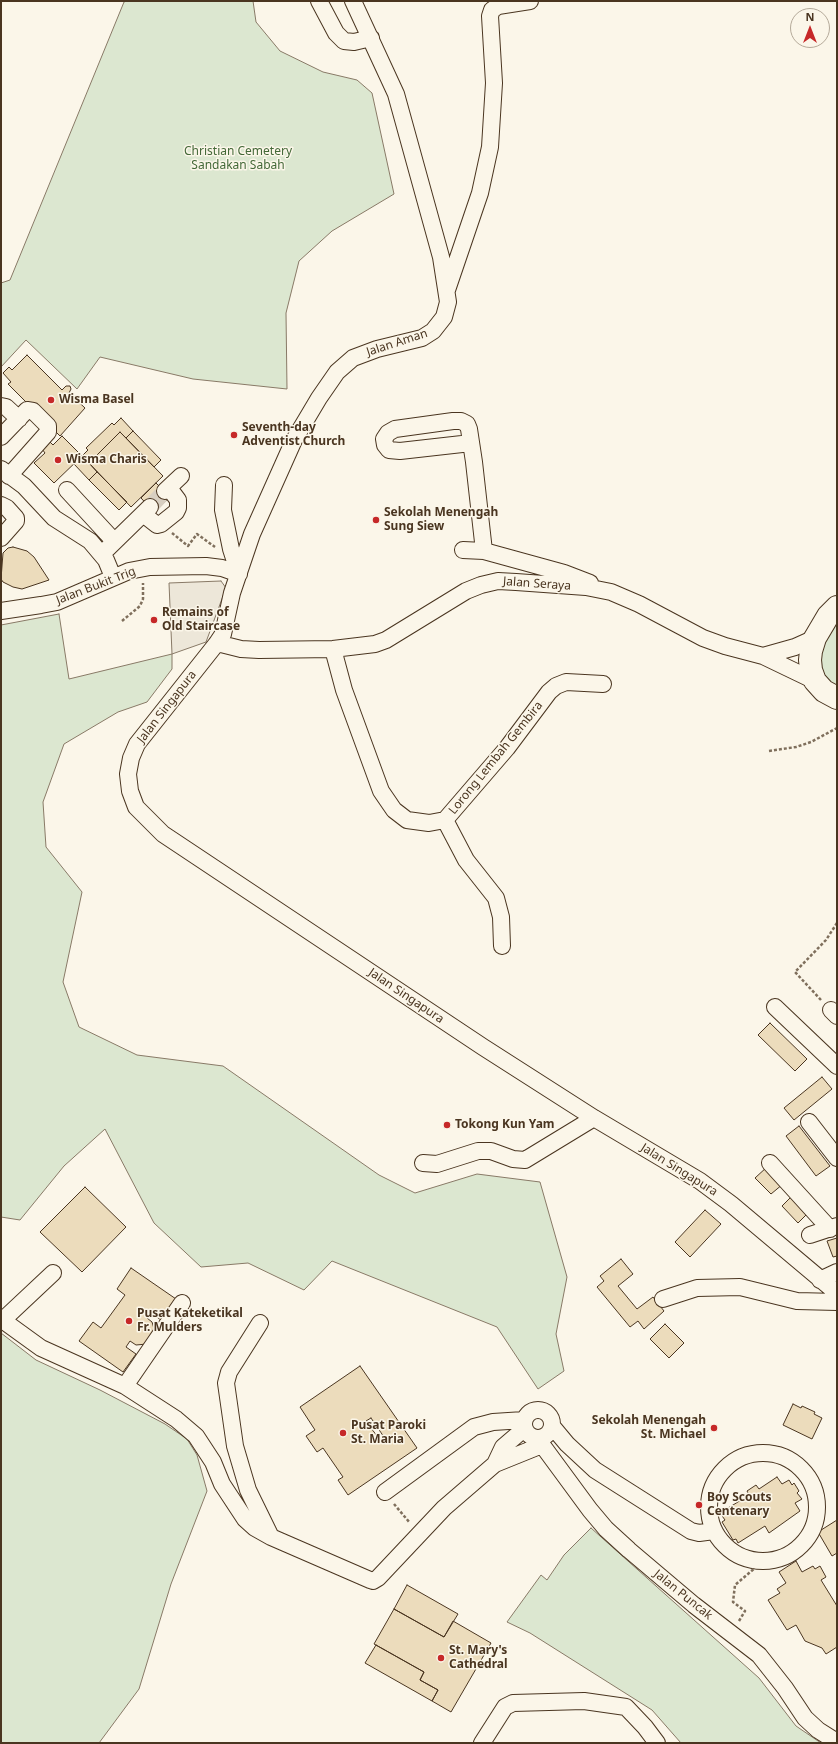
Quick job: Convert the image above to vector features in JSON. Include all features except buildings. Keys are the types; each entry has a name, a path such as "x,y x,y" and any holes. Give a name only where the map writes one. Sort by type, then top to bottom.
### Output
{"highway":[{"path":"837,607 828,616 815,638 810,660 811,670 815,681 823,694 837,710"},
{"path":"815,681 824,691 837,698"}],"street":[{"path":"319,1 336,33 344,41 354,42 371,38"},
{"name":"Jalan Aman","path":"218,643 225,626 232,593 252,534 294,440 319,398 337,372 353,358 377,349 422,338 433,331 444,317 448,302 441,257 396,94 353,1"},
{"path":"447,292 480,193 490,147 494,83 490,16 492,10 498,6 530,1"},
{"path":"1,406 6,407 19,419"},
{"path":"1,438 27,410 30,410 48,426 49,429 5,472 24,486 54,518 90,541 106,560 113,577"},
{"path":"471,443 400,451 389,450 385,445 384,439 388,433 395,429 461,421 467,424 470,429 484,552"},
{"path":"101,554 146,510 153,523 157,525 162,524 178,508 178,500 167,490 181,476"},
{"path":"224,485 224,510 231,549 239,574"},
{"path":"68,490 114,541"},
{"path":"1,506 11,513 16,521 1,538"},
{"path":"463,550 484,552 564,573 611,592"},
{"name":"Jalan Bukit Trig","path":"1,611 41,606 57,602 113,577 143,568 206,566 222,568 239,574"},
{"name":"Jalan Seraya","path":"218,643 233,648 247,650 333,649 375,644 386,640 466,591 481,585 498,581 586,587 611,592 639,604 703,638 725,646 763,656 815,681"},
{"path":"763,656 795,647 815,638"},
{"name":"Jalan Singapura","path":"218,643 137,744 131,758 128,774 130,791 136,807 163,834 483,1047 594,1118 700,1181 837,1293"},
{"name":"Lorong Lembah Gembira","path":"333,649 344,690 381,791 394,810 408,820 429,823 445,820 506,748 549,692 556,686 566,682 603,684"},
{"path":"445,820 466,860 496,898 501,917 502,946"},
{"path":"774,1007 837,1066"},
{"path":"423,1163 437,1164 478,1151 491,1151 512,1159 525,1160 594,1118"},
{"path":"809,1122 837,1158"},
{"path":"770,1163 833,1228 810,1235"},
{"path":"820,1280 837,1272"},
{"path":"53,1273 2,1319 41,1348 125,1386 176,1419 196,1436 213,1462 222,1484 245,1519 255,1528 271,1537 373,1581 444,1508 532,1433"},
{"path":"663,1299 697,1288 740,1287 797,1300 837,1302"},
{"path":"125,1386 182,1303"},
{"path":"260,1323 230,1372 226,1382 235,1446 248,1490 271,1537"},
{"path":"532,1433 529,1413 534,1410 543,1411 550,1418 552,1426 567,1444 595,1470 691,1531 699,1533 714,1531"},
{"path":"386,1492 474,1427 493,1422 545,1436 551,1430 552,1426"},
{"path":"495,1464 503,1446 532,1433"},
{"name":"Jalan Puncak","path":"532,1433 606,1529 694,1605 759,1655 785,1688 805,1718 818,1730 837,1742"},
{"path":"757,1453 775,1454 792,1461 805,1473 814,1488 818,1505 816,1522 810,1536 794,1553 781,1559 762,1562 746,1559 736,1555 721,1542 714,1531 709,1519 708,1501 714,1483 724,1468 739,1458 757,1453"},
{"path":"482,1743 505,1707 514,1703 584,1701 626,1707 645,1727 657,1743"}],"path":[{"path":"162,524 188,546 197,534 212,545"},
{"path":"122,621 140,606 143,599 143,568"},
{"path":"769,751 796,747 811,742 837,728"},
{"path":"834,1013 795,972 826,940 837,923"},
{"path":"405,1517 409,1523"},
{"path":"738,1623 745,1611 733,1602 735,1585 762,1562"}],"green space":[{"name":"Christian Cemetery Sandakan Sabah","path":"253,1 256,22 280,51 323,72 357,80 372,93 394,194 332,231 299,261 286,313 287,389 193,379 100,357 77,389 26,340 1,367 1,283 10,280 124,2"},
{"path":"59,614 69,679 172,654 172,669 147,702 118,712 64,744 43,802 46,847 82,892 63,982 79,1027 137,1055 223,1066 379,1175 415,1193 477,1174 540,1182 567,1277 556,1334 564,1371 538,1389 497,1327 332,1261 304,1290 248,1263 201,1267 154,1223 105,1129 64,1166 20,1220 1,1217 1,625"},
{"path":"837,621 837,688 831,685 821,673 821,652 827,633"},
{"path":"1,1333 36,1360 100,1390 165,1424 187,1439 197,1455 207,1491 171,1584 139,1689 99,1743 1,1743"},
{"path":"591,1528 759,1678 796,1726 821,1743 681,1743 652,1710 530,1633 507,1622 541,1575 547,1580 564,1555"}],"shaded area":[{"path":"221,581 226,588 206,642 172,654 169,583"}],"tunnel":[{"path":"150,507 165,491"}],"place":[{"name":"Wisma Basel","path":"51,400"},
{"name":"Seventh-day Adventist Church","path":"234,435"},
{"name":"Wisma Charis","path":"58,460"},
{"name":"Sekolah Menengah Sung Siew","path":"376,520"},
{"name":"Remains of Old Staircase","path":"154,620"},
{"name":"Tokong Kun Yam","path":"447,1125"},
{"name":"Pusat Kateketikal Fr. Mulders","path":"129,1321"},
{"name":"Sekolah Menengah St. Michael","path":"714,1428"},
{"name":"Pusat Paroki St. Maria","path":"343,1433"},
{"name":"Boy Scouts Centenary","path":"699,1505"},
{"name":"St. Mary's Cathedral","path":"441,1658"}]}
